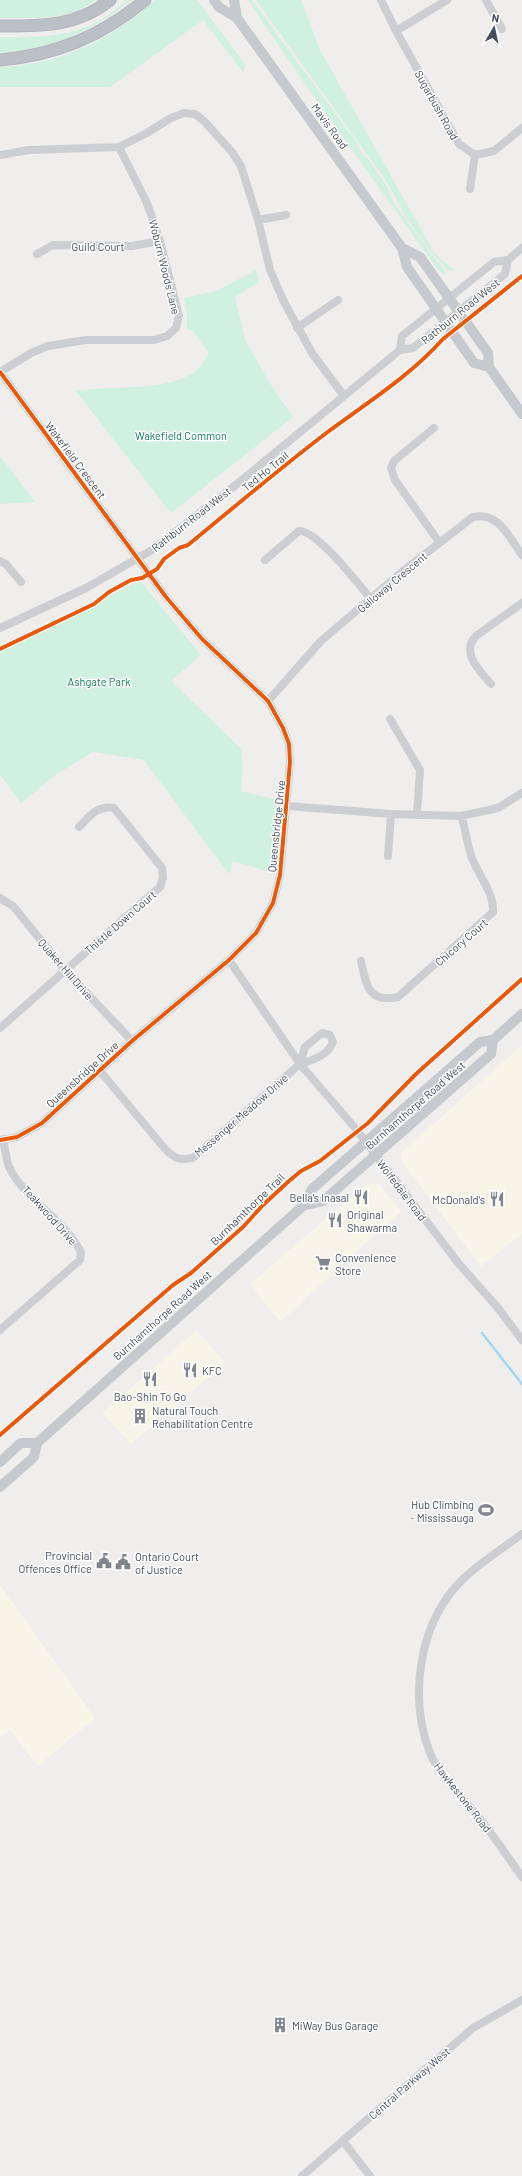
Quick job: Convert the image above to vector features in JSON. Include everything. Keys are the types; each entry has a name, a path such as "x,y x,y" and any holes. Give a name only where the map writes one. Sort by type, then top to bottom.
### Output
{"highway":[{"path":"0,26 41,26 68,23 87,16 110,0"},
{"path":"0,60 42,55 75,44 116,22 145,0"}],"main road":[{"name":"Mavis Road","path":"214,0 219,6 237,18 402,248 407,267 474,362 489,367"},
{"name":"Mavis Road","path":"234,0 237,18"},
{"name":"Mavis Road","path":"402,248 420,257 488,353 489,367 522,414"},
{"name":"Burnhamthorpe Road West","path":"0,1487 34,1457 37,1443 303,1206 312,1189 480,1042 493,1040 522,1014"},
{"name":"Burnhamthorpe Road West","path":"303,1206 323,1201 376,1155 491,1054 493,1040"},
{"path":"0,1462 22,1443 37,1443"}],"street":[{"name":"Sugarbush Road","path":"381,0 396,31 459,144 475,155"},
{"path":"396,31 447,0"},
{"path":"486,0 502,29"},
{"path":"0,155 29,150 119,147 161,126 171,118 184,113 195,114 213,131 241,166 258,220 270,270 297,328 316,359 344,396"},
{"path":"470,189 475,155 494,151 522,128"},
{"name":"Woburn Woods Lane","path":"0,372 31,353 48,346 86,340 154,340 167,336 176,328 179,316 160,241 146,201 119,147"},
{"path":"258,220 286,215"},
{"name":"Guild Court","path":"37,254 53,246 132,246 160,241"},
{"name":"Rathburn Road West","path":"400,350 402,336 494,262 508,260 522,248"},
{"name":"Rathburn Road West","path":"0,628 86,588 138,558 188,523 400,350 413,348 505,274 508,260"},
{"path":"297,328 338,300"},
{"name":"Wakefield Crescent","path":"0,372 138,558"},
{"path":"434,428 394,461 391,468 396,480 439,542"},
{"name":"Galloway Crescent","path":"268,701 321,641 439,542 473,517 482,515 496,520 522,555"},
{"path":"265,560 299,531 304,530 317,538 371,599"},
{"name":"Queensbridge Drive","path":"2,1140 17,1137 42,1123 132,1041 229,960 256,933 273,904 280,875 288,806 290,762 289,744 279,720 268,701 238,671 202,639 166,597 138,558"},
{"path":"0,561 6,564 21,582"},
{"path":"491,684 472,659 471,644 476,636 522,603"},
{"path":"390,719 420,770 417,815"},
{"path":"288,806 391,814 461,816 498,808 522,793"},
{"name":"Thistle Down Court","path":"65,970 160,887 162,878 162,868 114,808 106,806 98,809 79,828"},
{"path":"388,856 391,814"},
{"name":"Chicory Court","path":"361,961 366,982 372,994 380,999 398,997 493,912 491,895 479,874 472,857 461,816"},
{"name":"Quaker Hill Drive","path":"0,898 13,906 65,970 132,1041"},
{"name":"Wolfedale Road","path":"229,960 300,1064 366,1142 459,1264 498,1308 522,1340"},
{"path":"0,1028 65,970"},
{"name":"Messenger Meadow Drive","path":"100,1071 165,1149 173,1157 182,1160 193,1158 300,1064"},
{"name":"Teakwood Drive","path":"0,1330 80,1260 82,1252 71,1236 30,1194 13,1173 8,1165 2,1140"},
{"name":"Hawkestone Road","path":"522,1534 465,1578 441,1607 427,1640 419,1682 418,1706 430,1754 456,1790 484,1823 522,1877"},
{"name":"Central Parkway West","path":"302,2176 473,2028 522,2000"},
{"path":"343,2141 370,2176"}],"shaded area":[{"path":"522,1045 522,1234 481,1266 404,1165 400,1154"},
{"path":"378,1183 401,1211 280,1322 250,1284 365,1185"},
{"path":"197,1330 225,1363 131,1444 102,1413"},
{"path":"0,1585 95,1718 38,1766 10,1730 0,1737"}],"green space":[{"path":"0,0 96,0 74,12 62,15 37,18 0,18"},
{"path":"126,0 132,0 102,21 70,37 36,48 0,53 0,37 35,37 68,33 98,22"},
{"path":"155,0 197,0 246,65 243,72 203,20 110,87 0,87 0,67 43,61 84,48 121,27"},
{"path":"248,0 252,0 357,143 362,154 368,159 386,185 395,205 446,273 444,274 438,270 307,87"},
{"path":"256,0 301,0 320,50 434,253 454,270 448,271 423,241 401,208 389,185"},
{"name":"Wakefield Common","path":"256,270 259,282 235,297 245,340 269,382 293,417 171,513 76,391 157,385 173,382 187,377 201,366 209,354 193,331 187,329 187,315 184,298 216,291"},
{"path":"0,456 35,502 0,504"},
{"name":"Ashgate Park","path":"140,581 201,655 171,681 241,749 243,768 241,791 278,800 270,872 233,861 229,874 144,760 93,752 57,774 21,803 0,774 0,650"}],"waterway":[{"path":"482,1333 522,1384"}],"cycle path":[{"name":"Ted Ho Trail","path":"0,649 94,604 109,592 131,580 142,578 157,569 164,559 179,548 188,545 307,448 416,366 443,339 522,276"},
{"path":"0,372 166,597 202,639 268,701 283,728 289,744 290,762 280,875 273,903 256,933 229,960 132,1041 42,1123 17,1137 0,1140"},
{"name":"Burnhamthorpe Trail","path":"0,1435 173,1285 191,1273 243,1227 263,1205 289,1181 301,1171 320,1161 368,1123 416,1074 522,979"}],"place":[{"name":"Bella’s Inasal","path":"361,1197"},
{"name":"McDonald's","path":"497,1199"},
{"name":"Original Shawarma","path":"335,1220"},
{"name":"Convenience Store","path":"323,1263"},
{"name":"KFC","path":"190,1370"},
{"name":"Bao-Shin To Go","path":"150,1379"},
{"name":"Natural Touch Rehabilitation Centre","path":"140,1416"},
{"name":"Hub Climbing - Mississauga","path":"486,1510"},
{"name":"Provincial Offences Office","path":"104,1561"},
{"name":"Ontario Court of Justice","path":"123,1562"},
{"name":"MiWay Bus Garage","path":"280,2025"}]}
